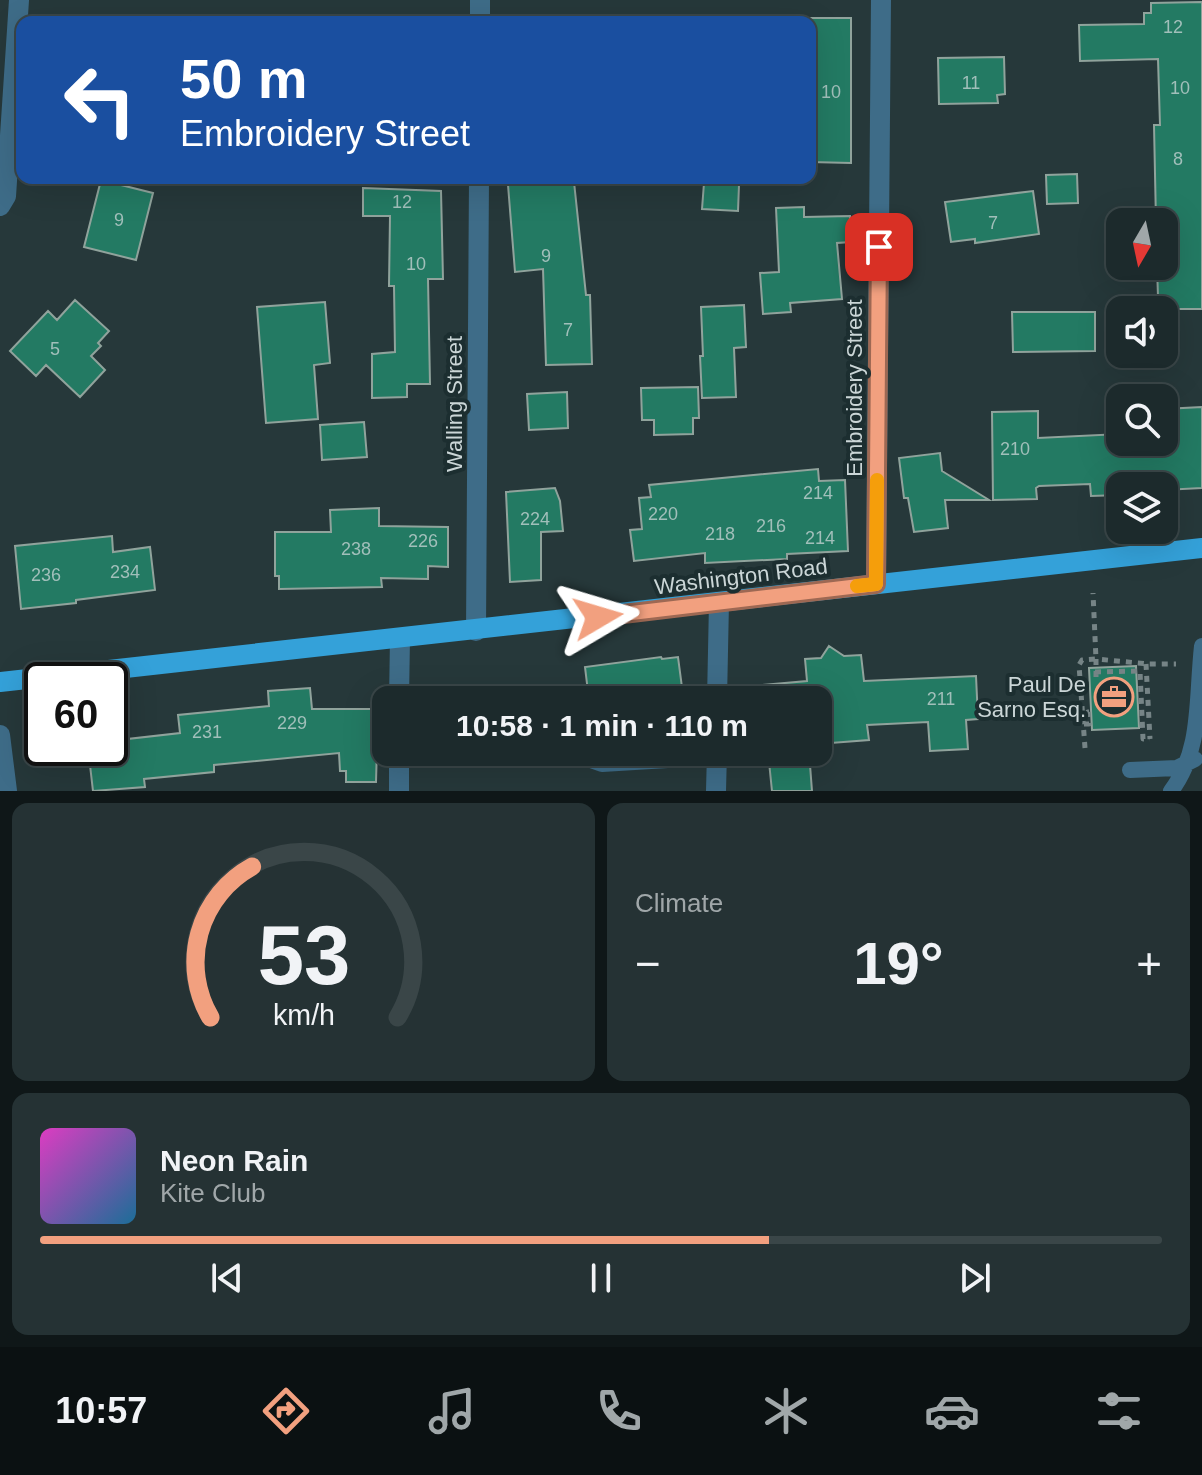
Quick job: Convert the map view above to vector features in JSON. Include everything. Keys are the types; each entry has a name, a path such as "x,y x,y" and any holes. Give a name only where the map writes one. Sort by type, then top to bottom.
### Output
{"main road":[{"name":"Washington Road","path":"0,682 1202,548"}],"street":[{"name":"Embroidery Street","path":"876,584 881,0"},
{"path":"0,206 6,196 16,45"},
{"name":"Walling Street","path":"476,631 479,184"},
{"path":"717,686 719,602"},
{"path":"399,686 400,638"},
{"path":"0,735 7,791"},
{"path":"399,766 399,791"},
{"path":"716,791 717,766"}],"lane":[{"path":"1171,791 1186,777 1200,738 1202,646"},
{"path":"1130,770 1177,768 1195,759"}],"path":[{"path":"1093,593 1095,675 1140,671 1143,739 1150,739"},
{"path":"1085,748 1079,665 1082,660 1159,664"},
{"path":"1146,664 1151,769"},
{"path":"1084,724 1089,724 1088,712 1091,712"}],"building":[{"path":"1202,2 1202,309 1178,309 1178,296 1158,296 1157,280 1178,280 1178,208 1156,208 1154,125 1160,125 1158,59 1080,61 1079,25 1144,24 1144,13 1151,13 1151,3"},
{"path":"816,18 851,18 851,163 816,162"},
{"path":"1004,57 1005,94 997,95 998,103 939,104 938,58"},
{"path":"1077,174 1078,203 1047,204 1046,175"},
{"path":"100,184 117,184 153,193 136,260 84,247"},
{"path":"574,184 586,295 590,295 592,364 546,365 543,269 515,272 508,185"},
{"path":"704,184 739,185 738,211 702,209"},
{"path":"363,188 441,191 443,279 428,279 430,384 407,384 407,397 372,398 372,354 395,352 394,286 389,286 390,216 363,216"},
{"path":"1033,191 1039,234 975,243 975,239 951,242 945,202"},
{"path":"804,207 804,217 850,216 851,242 837,243 842,299 790,303 791,312 763,314 760,273 779,272 776,208"},
{"path":"75,300 109,331 91,356 105,370 80,397 46,365 36,376 10,351 48,311 57,320"},
{"path":"325,302 330,363 314,365 318,419 266,423 257,307"},
{"path":"744,305 746,347 734,348 736,397 702,398 701,307"},
{"path":"1012,312 1095,312 1095,351 1013,352"},
{"path":"698,387 699,418 693,418 693,434 654,435 654,420 642,420 641,388"},
{"path":"567,392 568,428 529,430 527,394"},
{"path":"1202,407 1202,488 1178,489 1178,472 1106,472 1106,495 1091,496 1090,484 1039,486 1036,488 1037,499 993,500 992,412 1038,411 1038,438 1106,435 1106,456 1178,456 1178,408"},
{"path":"364,422 367,457 322,460 320,425"},
{"path":"940,453 942,471 989,500 945,500 948,528 914,532 908,498 904,498 899,458"},
{"path":"818,469 819,481 845,480 848,551 787,554 787,559 705,563 705,553 634,561 630,530 642,529 639,498 651,497 649,485"},
{"path":"555,488 560,501 563,531 541,532 541,580 510,582 506,492"},
{"path":"379,508 379,526 448,527 448,567 428,566 428,579 381,578 382,587 279,589 279,576 275,576 275,532 331,532 330,510"},
{"path":"112,536 113,552 150,547 155,590 21,609 15,546"},
{"path":"829,646 844,656 861,655 864,681 976,676 978,719 966,720 968,749 930,751 928,722 867,725 869,740 832,743 832,686 762,686 807,681 805,659 821,658"},
{"path":"678,657 682,686 587,686 585,667"},
{"name":"Paul De Sarno Esq.","path":"1136,666 1139,728 1092,730 1089,668"},
{"path":"310,688 312,709 372,709 372,766 376,766 376,782 346,782 346,771 340,771 339,753 214,765 214,772 144,779 145,787 93,791 90,766 128,766 128,739 180,733 178,715 269,706 268,691"},
{"path":"769,766 810,766 812,791 772,791"}],"slow traffic":[{"path":"857,586 876,584 877,480"}],"place":[{"name":"Paul De Sarno Esq.","path":"1114,697"}],"route":[{"path":"598,617 876,584 879,247"}]}
